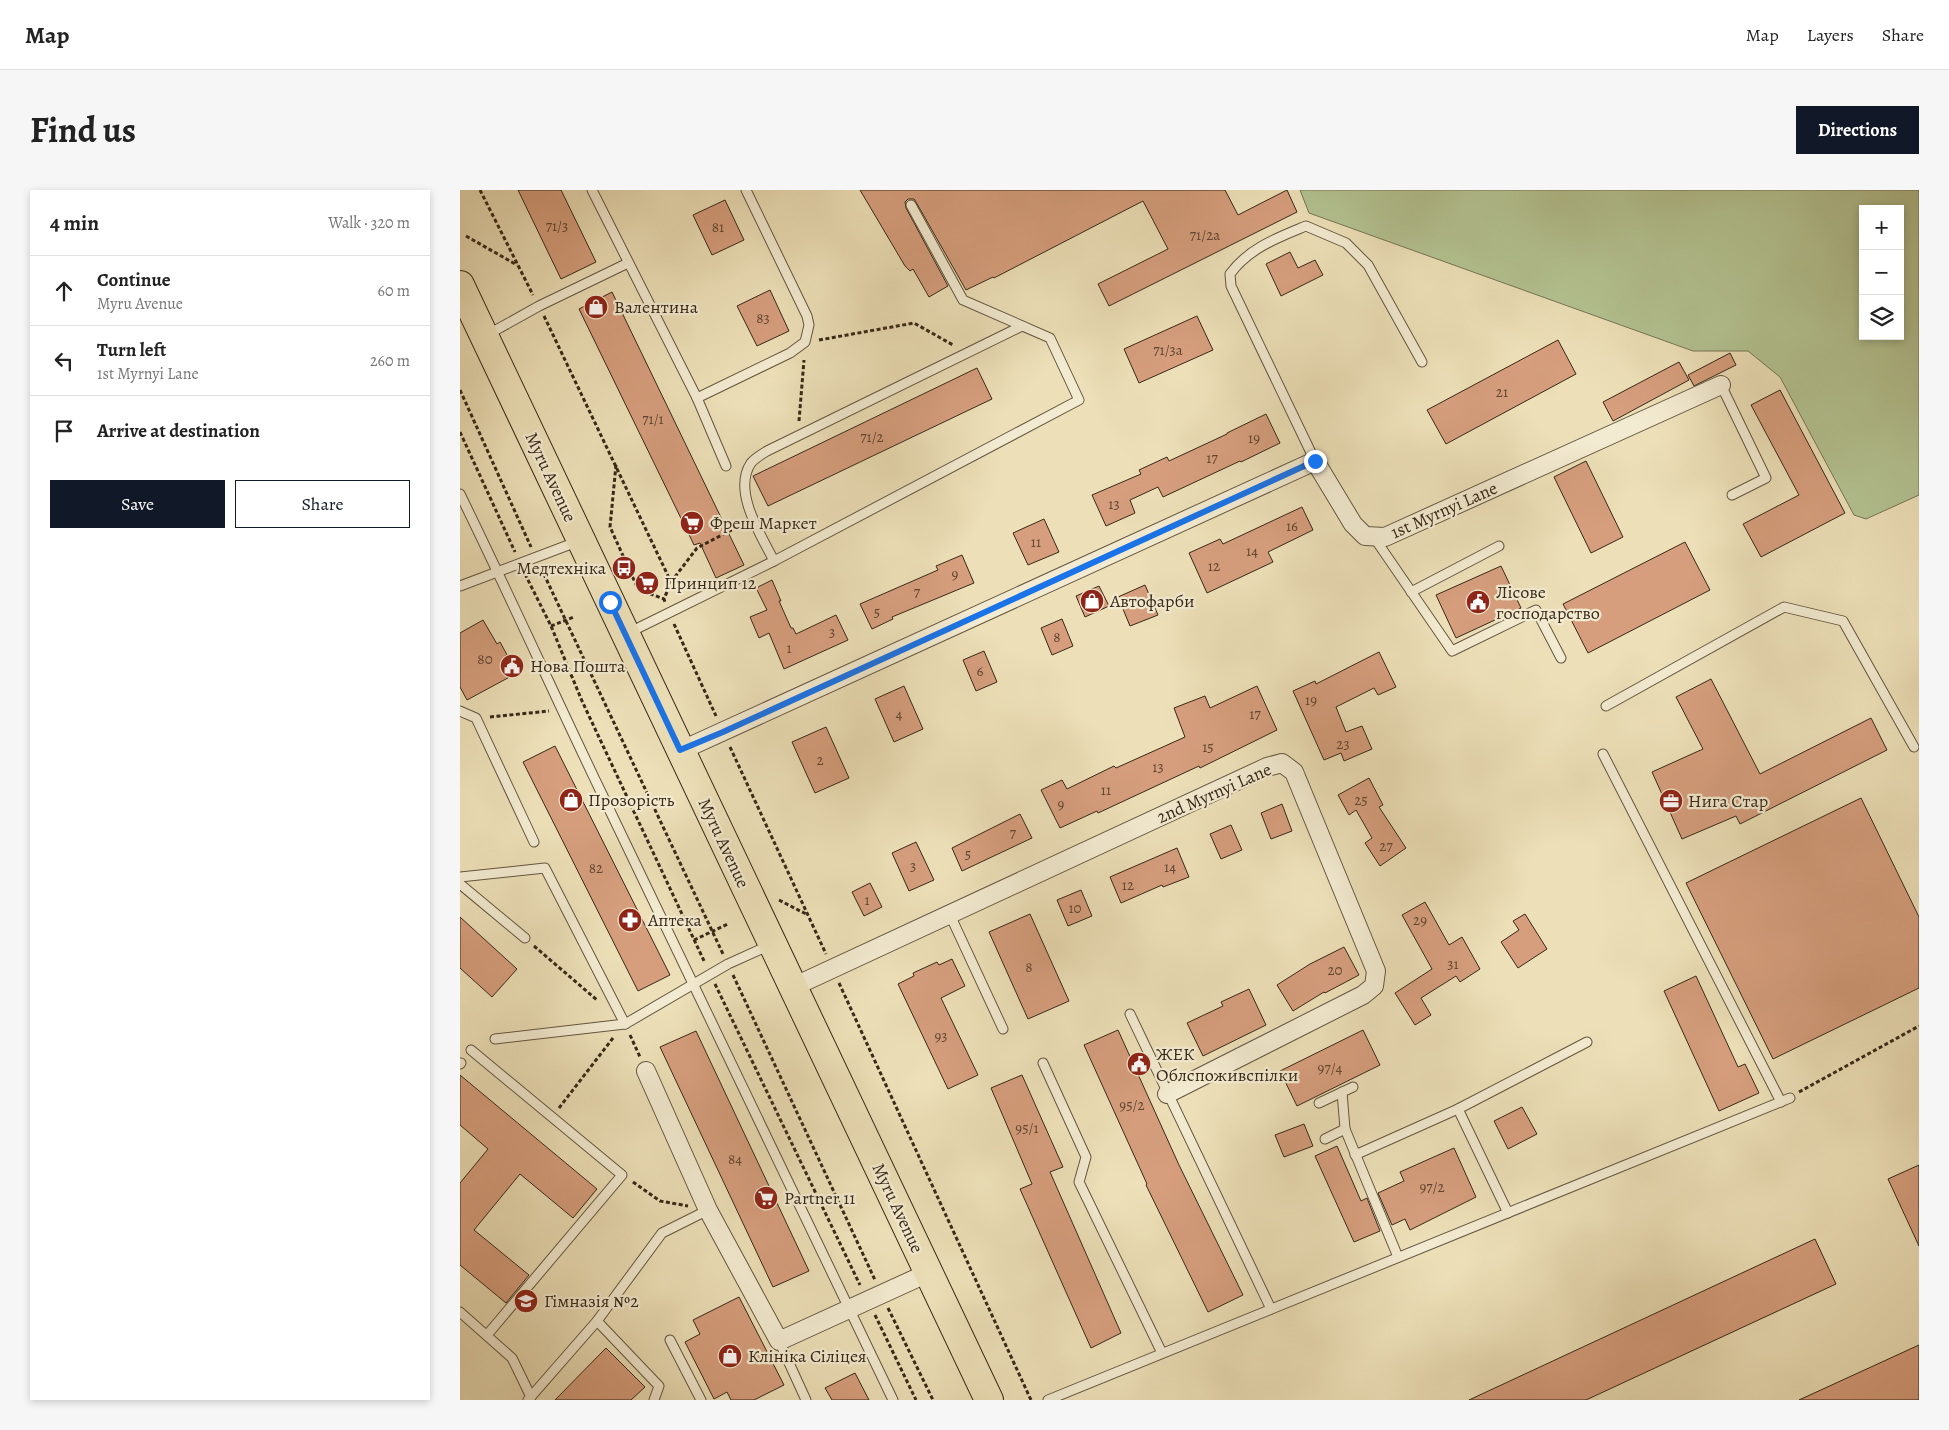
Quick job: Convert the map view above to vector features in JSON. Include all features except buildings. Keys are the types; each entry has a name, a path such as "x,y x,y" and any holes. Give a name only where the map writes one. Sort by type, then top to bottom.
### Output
{"main road":[{"name":"Myru Avenue","path":"460,285 988,1400"}],"street":[{"name":"1st Myrnyi Lane","path":"1315,461 1353,524 1365,536 1384,537 1721,385"},
{"path":"680,750 1315,461"},
{"name":"2nd Myrnyi Lane","path":"793,987 1267,767 1282,763 1294,772 1376,971 1374,986 1363,995 1167,1094"},
{"path":"646,1071 708,1210 779,1341 928,1273"}],"lane":[{"path":"592,190 697,398 726,466"},
{"path":"697,398 790,353 806,342 809,325 807,316 746,190"},
{"path":"625,634 774,561 1079,400 1050,338 963,300 911,205"},
{"path":"1315,461 1231,286 1230,274 1238,263 1253,250 1306,226 1346,243 1368,265 1422,362"},
{"path":"484,336 539,306 628,263"},
{"path":"774,561 749,510 745,490 752,461 797,436 1022,326"},
{"path":"1721,385 1766,478 1732,495"},
{"path":"460,494 499,572 562,710 893,1400"},
{"path":"1373,536 1452,651 1536,610 1561,658"},
{"path":"460,586 581,541"},
{"path":"1411,592 1499,546"},
{"path":"1606,706 1784,607 1843,621 1917,746 1919,757"},
{"path":"460,711 476,718 534,842"},
{"path":"1603,754 1780,1102"},
{"path":"460,877 545,868 624,1024"},
{"path":"460,884 525,938"},
{"path":"950,915 1003,1029"},
{"path":"495,1039 624,1024 728,964 772,944"},
{"path":"1130,1014 1270,1309"},
{"path":"1355,1155 1458,1109 1587,1042"},
{"path":"471,1050 622,1175 487,1334"},
{"path":"1042,1063 1086,1157 1079,1182 1162,1353"},
{"path":"1319,1103 1353,1087"},
{"path":"1342,1092 1344,1129 1398,1257"},
{"path":"1048,1400 1790,1098"},
{"path":"1458,1109 1508,1212"},
{"path":"1325,1139 1344,1129"},
{"path":"460,1312 512,1358 529,1398 597,1321 662,1233 708,1210"},
{"path":"597,1321 659,1386 654,1400"},
{"path":"670,1340 702,1400"},
{"path":"779,1341 803,1399"}],"path":[{"path":"480,190 616,464 671,582"},
{"path":"466,236 518,265"},
{"path":"797,436 806,342 914,323 966,353"},
{"path":"460,390 565,620 728,964 881,1294 933,1400"},
{"path":"460,432 521,564"},
{"path":"616,464 610,527 638,589 664,599"},
{"path":"753,519 697,548 671,582 664,599 723,732 1031,1400"},
{"path":"551,626 574,617"},
{"path":"476,718 562,710 582,701"},
{"path":"779,900 809,916"},
{"path":"694,940 728,924"},
{"path":"525,938 624,1024 646,1071"},
{"path":"568,1097 624,1024"},
{"path":"1790,1098 1919,1026"},
{"path":"622,1175 660,1201 708,1210"}],"green space":[{"path":"1300,190 1919,190 1919,495 1866,519 1854,515 1780,377 1748,351 1693,351 1309,213"}],"place":[{"name":"Валентина","path":"596,307"},
{"name":"Фреш Маркет","path":"692,523"},
{"name":"Медтехніка","path":"624,568"},
{"name":"Принцип 12","path":"647,583"},
{"name":"Автофарби","path":"1092,601"},
{"name":"Лісове господарство","path":"1478,602"},
{"name":"Нова Пошта","path":"512,666"},
{"name":"Прозорість","path":"571,800"},
{"name":"Нига Стар","path":"1671,801"},
{"name":"Аптека","path":"630,920"},
{"name":"ЖЕК Облспоживспілки","path":"1139,1064"},
{"name":"Partner 11","path":"766,1198"},
{"name":"Гімназія №2","path":"526,1301"},
{"name":"Клініка Сіліцея","path":"730,1356"}],"route":[{"path":"610,602 680,750 1315,461"}]}
